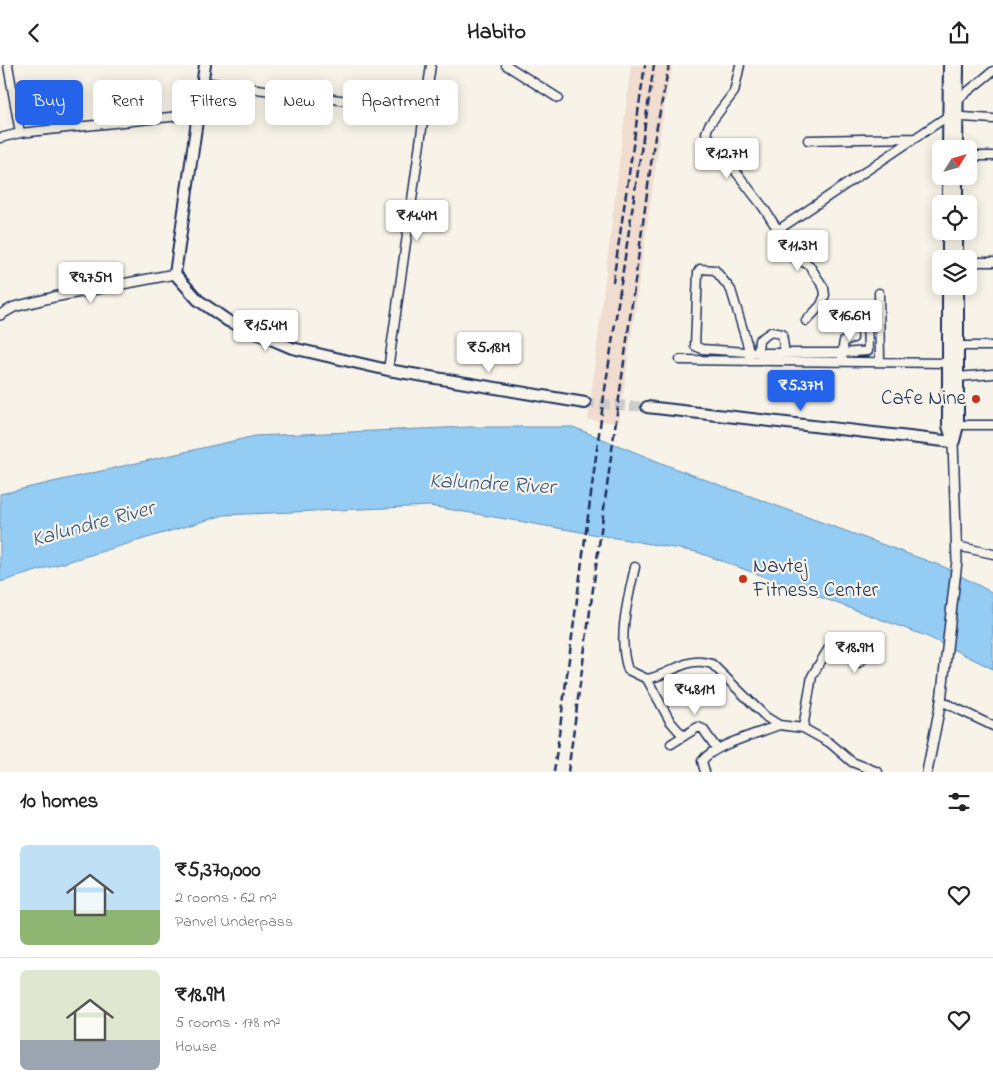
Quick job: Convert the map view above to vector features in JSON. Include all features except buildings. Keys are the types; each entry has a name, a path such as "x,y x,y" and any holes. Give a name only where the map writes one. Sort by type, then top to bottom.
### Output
{"main road":[{"path":"203,80 205,65"},
{"path":"949,65 951,113 956,140"},
{"path":"949,140 951,113 958,99 958,65"},
{"path":"196,125 176,274 198,299 228,321 292,348 388,370 585,403"},
{"path":"948,295 948,426 953,442"},
{"path":"953,442 958,425 958,295"},
{"path":"647,407 953,442"}],"street":[{"path":"8,65 20,133"},
{"path":"429,80 431,65"},
{"path":"506,65 558,98"},
{"path":"740,65 734,92 709,125 706,133 778,230 785,246 793,257 809,265 824,288 825,295 821,305 806,321"},
{"path":"958,99 993,71"},
{"path":"255,89 343,100"},
{"path":"778,230 951,113 993,119"},
{"path":"0,138 20,133 172,117"},
{"path":"388,370 422,125"},
{"path":"808,140 915,138"},
{"path":"978,156 993,156"},
{"path":"977,262 993,262"},
{"path":"749,361 749,351 731,290 715,271 700,269 698,272 695,346 702,349 749,351 758,352 785,353 868,351 867,314"},
{"path":"0,315 14,307 54,297 176,274"},
{"path":"879,293 880,362"},
{"path":"842,362 844,341 853,338 851,315 879,315"},
{"path":"758,352 759,340 771,332 782,334 785,353"},
{"path":"958,346 993,346"},
{"path":"701,361 702,349"},
{"path":"680,361 948,363"},
{"path":"958,377 993,374"},
{"path":"958,425 993,425"},
{"path":"927,772 941,701 957,561 953,442"},
{"path":"957,546 993,553"},
{"path":"635,567 628,598 622,654 628,670 647,679 670,721 682,736"},
{"path":"803,728 812,676 832,644 858,663 870,648"},
{"path":"647,679 688,662 704,661 712,664 766,717 779,725 803,728 830,743 852,762 878,772"},
{"path":"941,701 993,726"},
{"path":"705,772 702,761 717,749 779,725"},
{"path":"672,744 698,727 703,729 717,749"}],"shaded area":[{"path":"631,65 673,65 664,107 619,423 588,420"}],"water":[{"name":"Kalundre River","path":"468,427 573,427 679,470 944,567 993,593 993,669 926,636 697,552 430,506 224,515 0,582 0,494 255,436"}],"tunnel":[{"path":"585,403 647,407"}],"railway":[{"path":"613,282 645,65"},
{"path":"554,772 604,396 654,65"},
{"path":"568,772 654,142 669,65"}],"place":[{"name":"Cafe Nine","path":"976,399"},
{"name":"Navtej Fitness Center","path":"743,579"}]}
